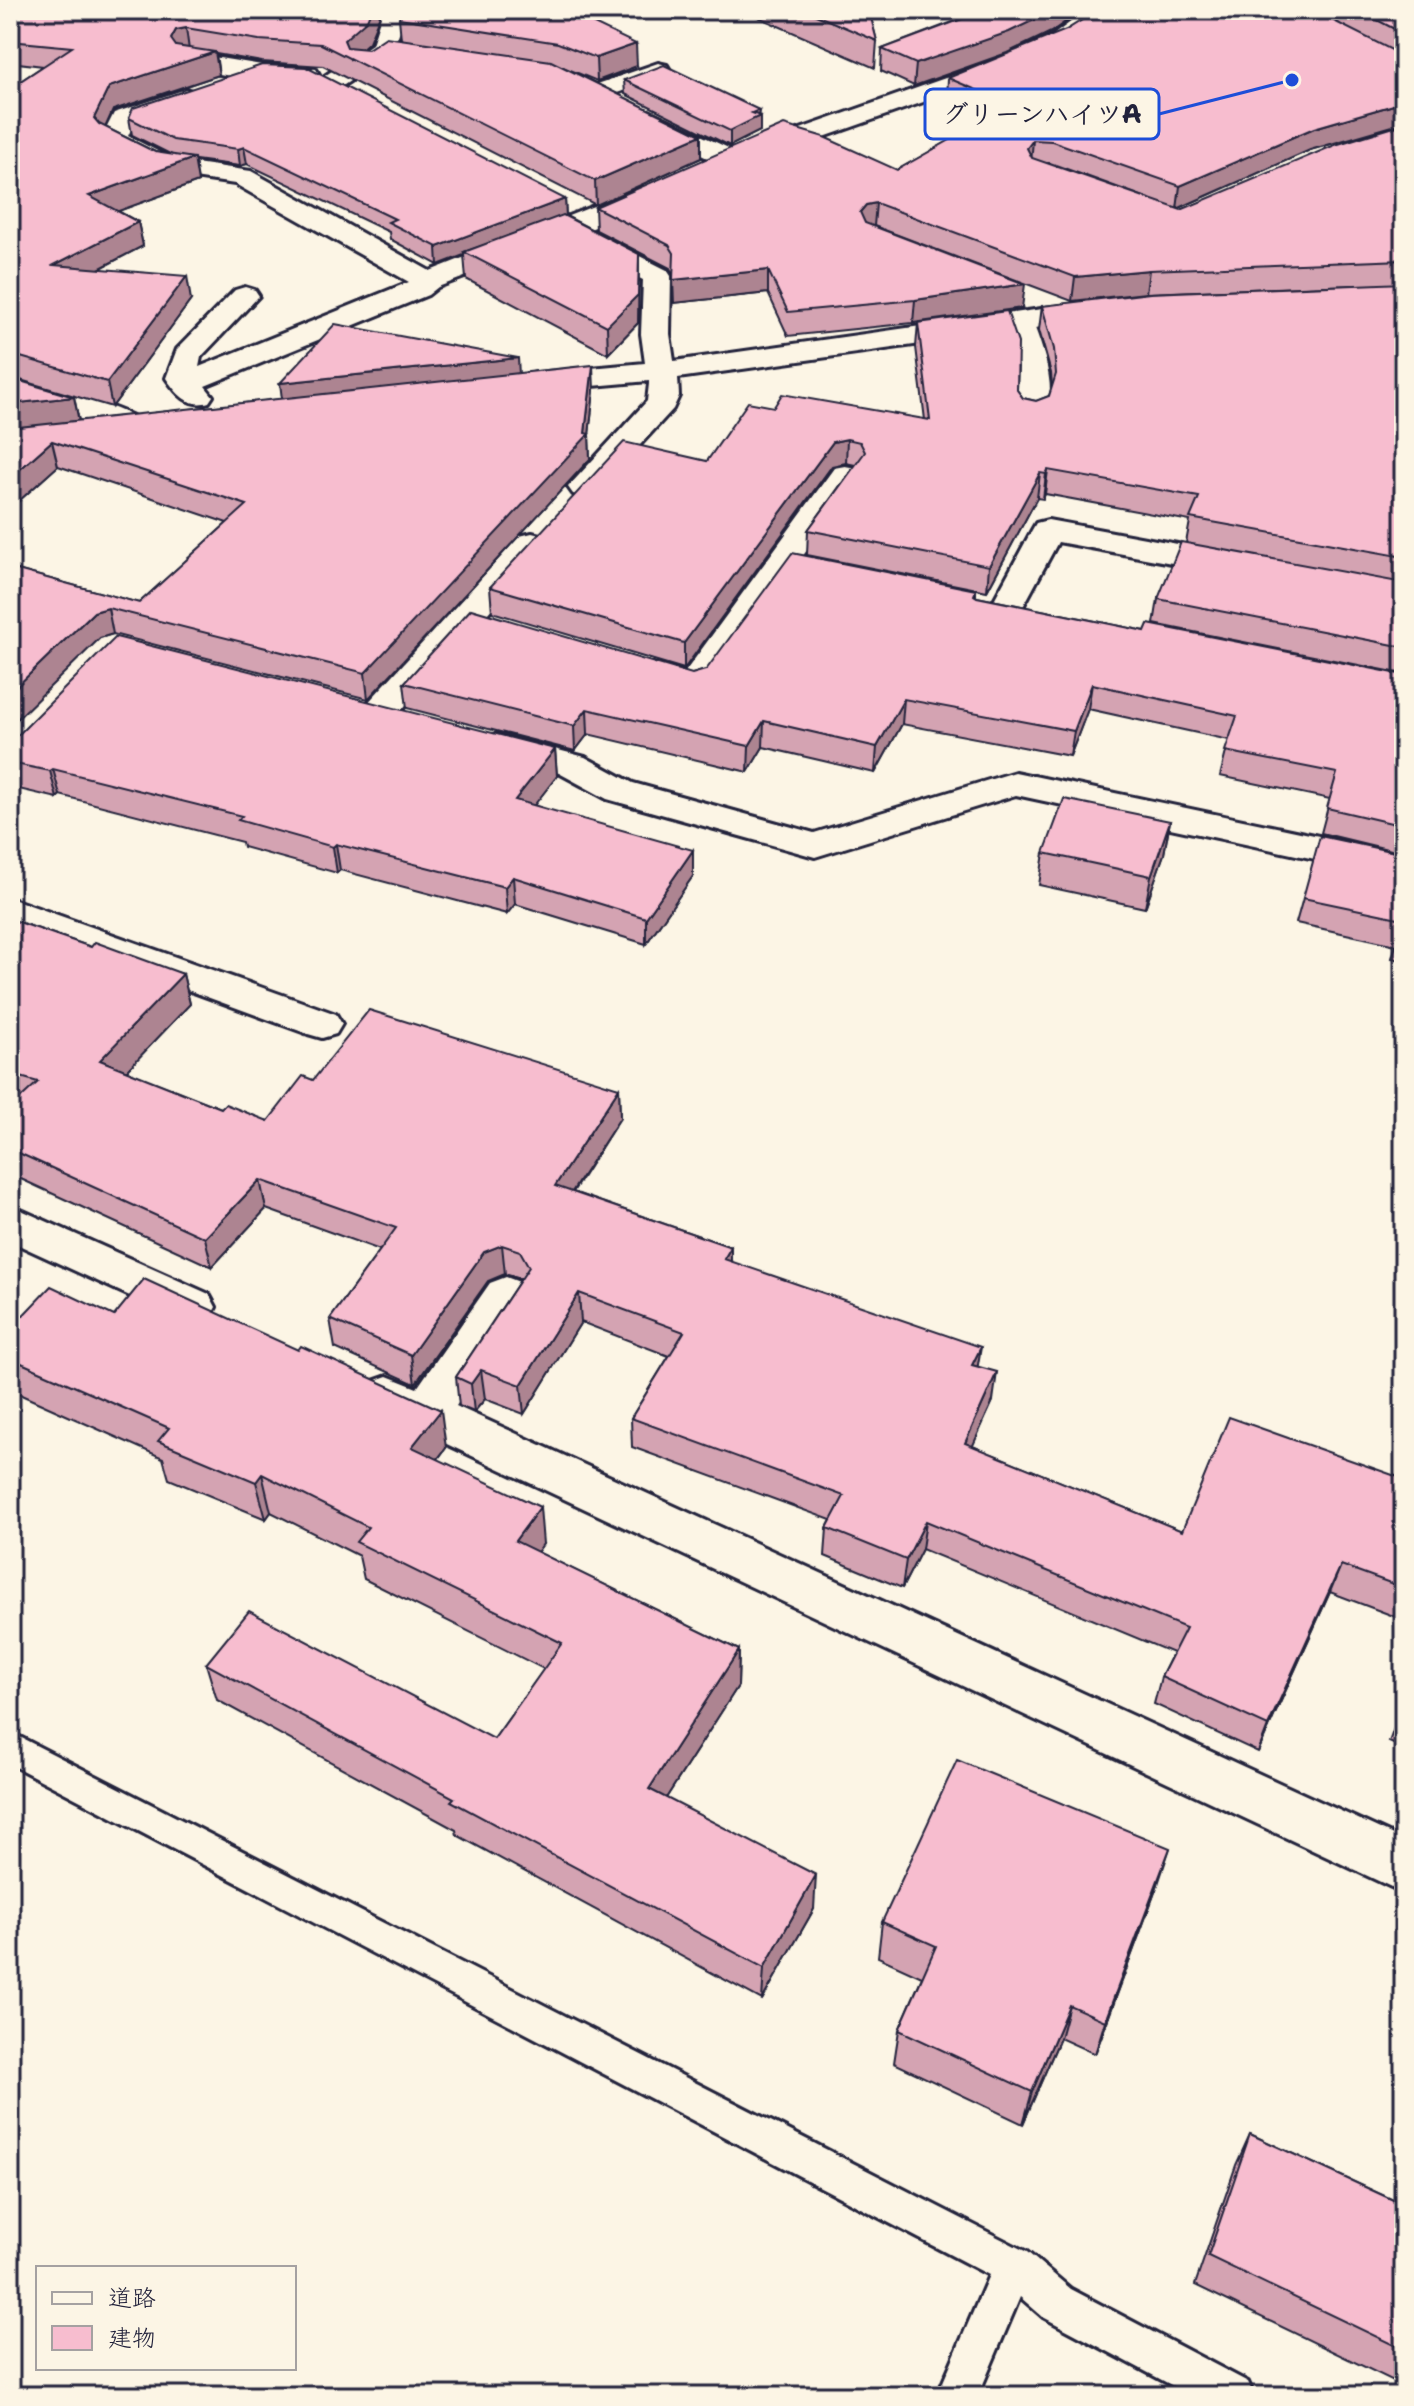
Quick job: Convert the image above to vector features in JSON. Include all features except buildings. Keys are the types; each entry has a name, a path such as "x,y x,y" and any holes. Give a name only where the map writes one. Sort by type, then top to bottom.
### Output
{"street":[{"path":"332,82 383,48 395,10"},
{"path":"702,170 773,142 1017,61 1062,40 1102,10"},
{"path":"383,48 412,52"},
{"path":"189,60 262,72 313,74 361,96"},
{"path":"595,93 658,70"},
{"path":"262,72 123,118 114,139 169,167 242,177 428,281"},
{"path":"571,81 728,158"},
{"path":"773,142 838,153"},
{"path":"185,383 418,289 428,281 567,216 595,218 675,182"},
{"path":"422,726 361,711 477,623 562,511 662,403 666,391 658,353 657,276 567,216"},
{"path":"72,434 220,417 181,378 182,368 187,355 245,296"},
{"path":"509,385 664,371 1022,308 1069,313 1131,307"},
{"path":"1022,308 1034,366 1032,413"},
{"path":"10,388 112,417 159,424"},
{"path":"621,664 693,685 796,566 845,475"},
{"path":"1006,609 1048,530 1265,570"},
{"path":"467,738 572,765 620,791 815,845 1015,783 1404,866"},
{"path":"10,911 322,1024"},
{"path":"10,1222 239,1328"},
{"path":"425,1413 506,1295"},
{"path":"353,1380 1404,1867"}],"lane":[{"path":"10,1747 1013,2266 1057,2303 1234,2396"},
{"path":"957,2396 1013,2266"}],"place":[{"name":"グリーンハイツA","path":"1292,80"}]}
